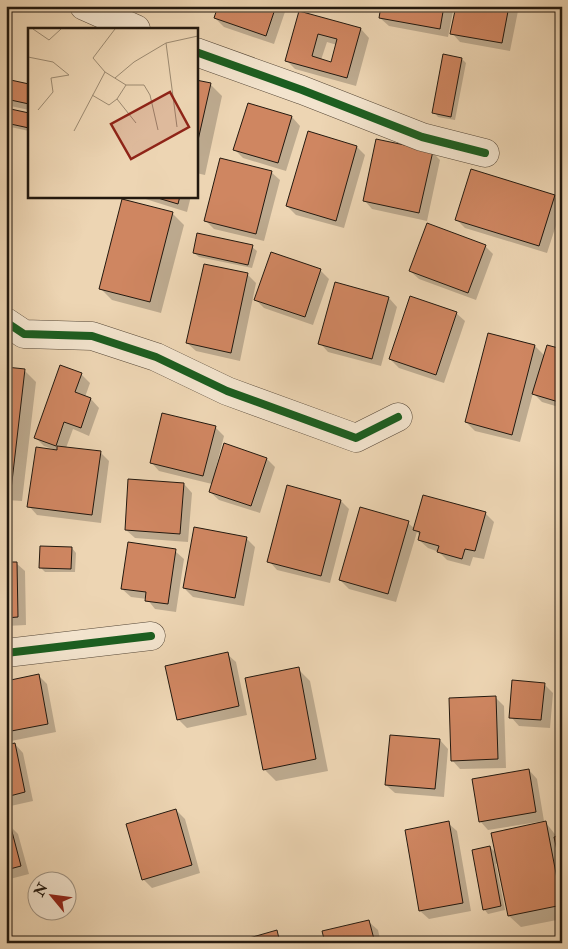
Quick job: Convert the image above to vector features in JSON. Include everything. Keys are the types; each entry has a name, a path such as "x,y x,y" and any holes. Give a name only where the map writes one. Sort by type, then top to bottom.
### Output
{"street":[{"path":"84,6 134,28"},
{"path":"198,53 302,90 422,137 485,152"},
{"path":"6,322 24,334 92,336 147,354 227,391 356,438 398,417"},
{"path":"6,654 151,636"}],"building":[{"path":"218,6 276,6 266,36 214,18"},
{"path":"381,6 444,6 440,29 379,18"},
{"path":"456,6 509,6 502,43 450,34"},
{"path":"299,11 361,28 347,78 285,61","holes":["318,34 337,39 331,62 312,56"]},
{"path":"443,54 462,58 451,117 432,113"},
{"path":"6,79 28,84 28,104 6,99"},
{"path":"198,80 211,83 198,140"},
{"path":"248,103 292,116 278,163 233,150"},
{"path":"6,108 28,113 28,128 6,123"},
{"path":"308,131 357,146 336,221 286,206"},
{"path":"376,139 433,151 419,213 363,201"},
{"path":"220,158 272,171 256,234 204,221"},
{"path":"471,169 555,195 539,246 455,220"},
{"path":"158,198 180,198 178,204"},
{"path":"122,199 173,212 150,302 99,289"},
{"path":"427,223 486,245 468,293 409,271"},
{"path":"197,233 253,245 248,265 193,253"},
{"path":"271,252 321,269 305,317 254,300"},
{"path":"204,264 248,273 231,353 186,343"},
{"path":"335,282 389,297 372,359 318,344"},
{"path":"410,296 457,312 436,375 389,359"},
{"path":"488,333 535,345 512,435 465,422"},
{"path":"547,345 562,349 562,403 532,394"},
{"path":"60,365 82,373 75,392 91,398 81,428 64,422 56,446 34,438"},
{"path":"6,367 25,369 11,490 6,490"},
{"path":"162,413 216,426 203,476 150,463"},
{"path":"224,443 267,458 251,506 209,492"},
{"path":"57,446 101,451 92,515 27,507 36,447 57,450"},
{"path":"128,479 184,483 180,534 125,530"},
{"path":"287,485 341,500 321,576 267,562"},
{"path":"423,495 486,512 475,551 465,549 462,559 437,552 439,546 418,540 420,532 413,530"},
{"path":"360,507 409,521 388,594 339,580"},
{"path":"194,527 247,537 235,598 183,588"},
{"path":"128,542 176,549 168,604 145,601 146,592 121,589"},
{"path":"40,546 72,547 71,569 39,568"},
{"path":"6,562 17,562 18,617 6,618"},
{"path":"228,652 239,706 177,720 165,666"},
{"path":"299,667 316,759 263,770 245,678"},
{"path":"39,674 48,724 6,732 6,681"},
{"path":"512,680 545,683 541,720 509,718"},
{"path":"496,696 498,759 451,761 449,698"},
{"path":"390,735 440,739 435,789 385,785"},
{"path":"15,743 25,792 6,797 6,745"},
{"path":"529,769 536,812 479,822 472,779"},
{"path":"176,809 192,865 142,880 126,824"},
{"path":"449,821 463,903 419,911 405,830"},
{"path":"546,821 562,905 508,916 491,833"},
{"path":"10,824 21,866 6,870 6,825"},
{"path":"562,835 562,873 554,837"},
{"path":"490,846 501,906 483,910 472,850"},
{"path":"369,920 375,943 325,943 322,931"},
{"path":"277,930 280,943 232,943"}],"cycle path":[{"path":"198,53 302,90 422,137 485,153"},
{"path":"6,322 24,334 92,336 156,357 227,391 356,438 398,417"},
{"path":"6,653 151,636"}]}
